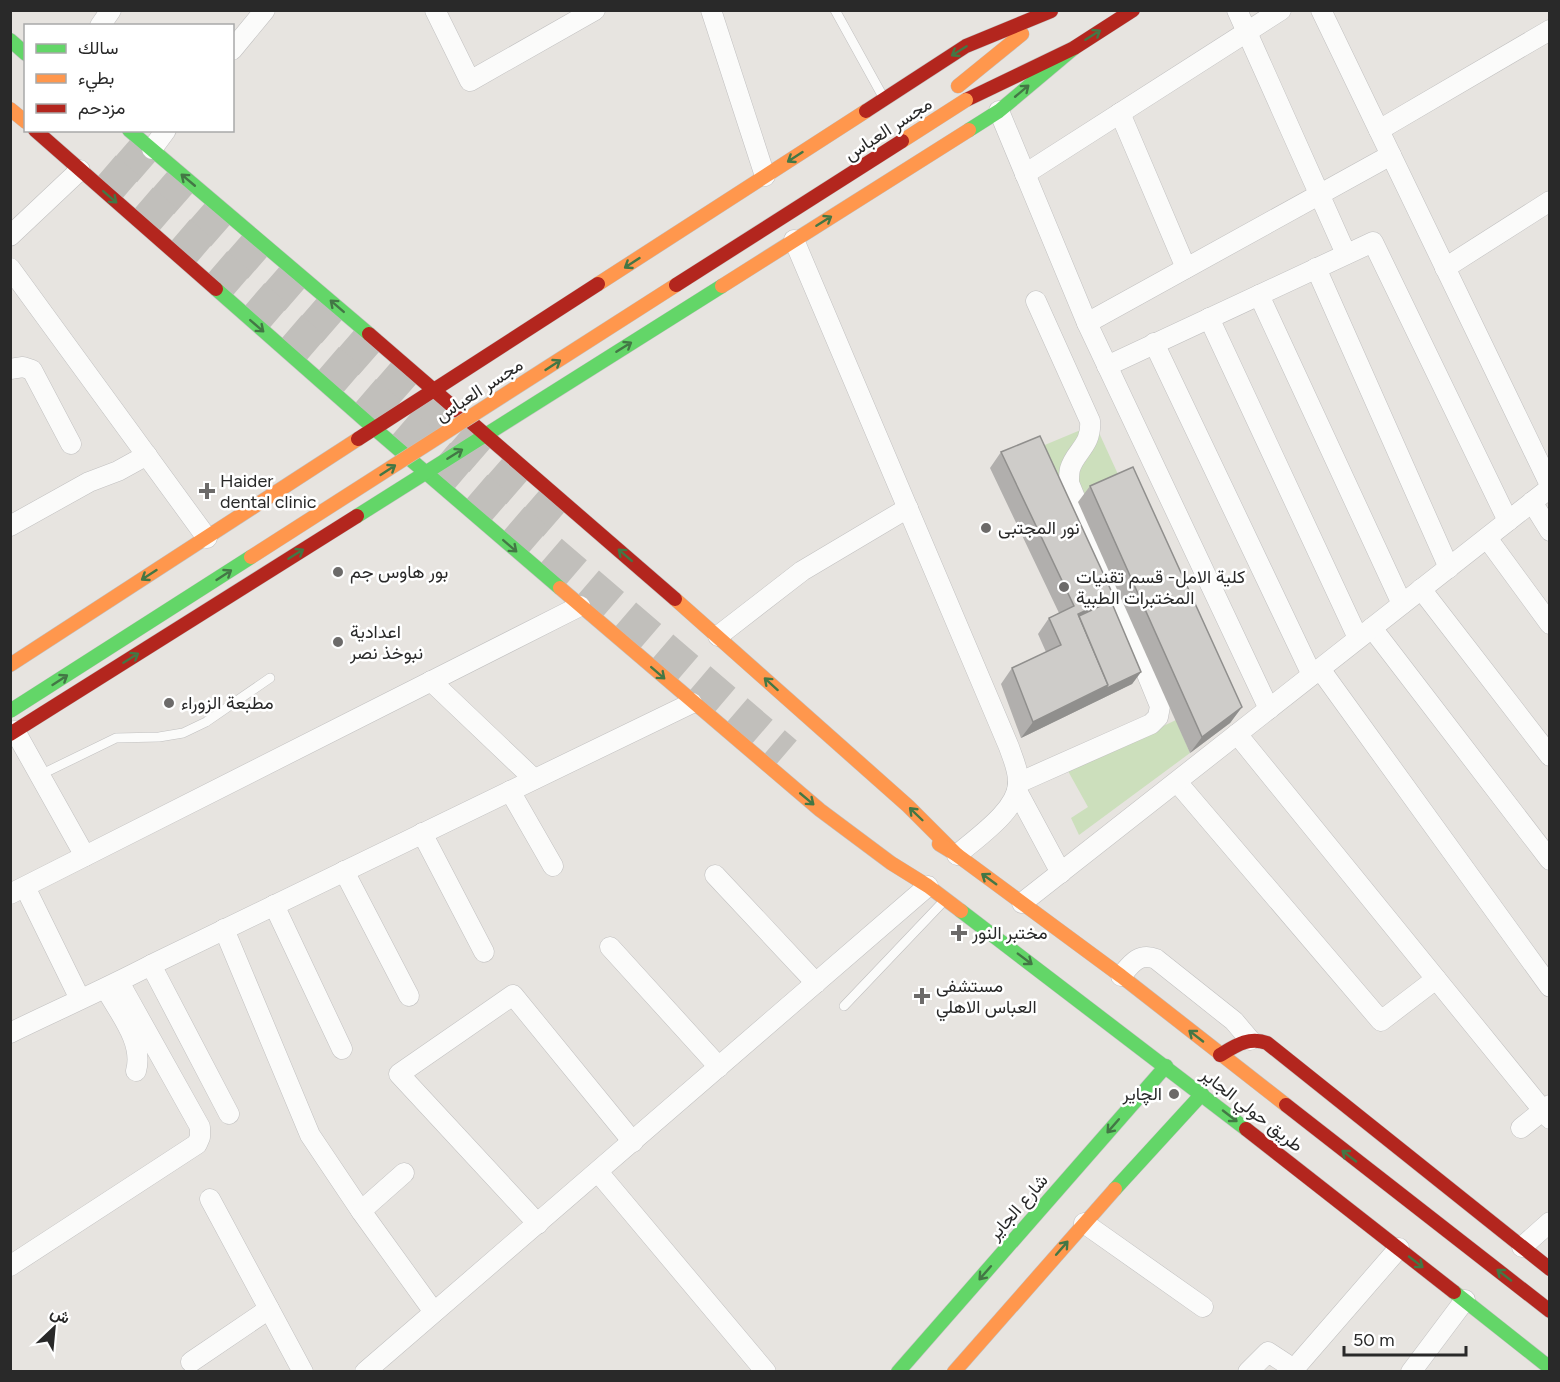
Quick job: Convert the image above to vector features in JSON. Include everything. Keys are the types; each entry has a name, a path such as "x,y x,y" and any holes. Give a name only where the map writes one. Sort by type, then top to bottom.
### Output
{"main road":[{"path":"13,733 999,111 1074,48 1133,10"},
{"path":"10,665 966,46 1052,11"},
{"path":"952,89 1052,11"},
{"path":"10,40 24,51"},
{"name":"مجسر العباس","path":"10,711 966,100 1074,48"},
{"path":"10,103 24,112"},
{"path":"10,109 24,120"},
{"path":"37,132 336,396 692,703 820,810 891,863 928,886"},
{"path":"53,132 77,149"},
{"path":"132,132 435,390 718,636 908,806 957,855"},
{"path":"381,344 421,362"},
{"path":"447,365 459,365 491,354"},
{"path":"336,396 351,426 348,442 343,450"},
{"name":"مجسر العباس","path":"444,413 464,400"},
{"path":"530,472 520,454 519,439 526,415 538,402"},
{"path":"383,452 403,439"},
{"path":"383,499 406,492 424,491 466,508"},
{"path":"902,819 957,855"},
{"path":"884,840 928,886"},
{"name":"طريق حولي الجاير","path":"957,855 1121,976 1550,1311"},
{"name":"طريق حولي الجاير","path":"928,886 1166,1066 1550,1368"},
{"path":"1220,1055 1250,1040 1256,1039 1267,1043 1550,1269"},
{"name":"شارع الجاير","path":"898,1371 1166,1066"},
{"path":"954,1371 1084,1223 1202,1094"}],"street":[{"path":"101,24 111,10"},
{"path":"234,48 264,10"},
{"path":"435,10 470,81 595,10"},
{"path":"711,10 765,176"},
{"path":"1237,10 1346,254"},
{"path":"1026,174 1281,10"},
{"path":"1022,903 1550,487 1321,10"},
{"path":"1379,130 1550,30"},
{"path":"999,111 1087,323 1269,709"},
{"path":"1120,113 1186,268"},
{"path":"152,148 164,132"},
{"path":"1087,323 1390,155"},
{"path":"10,236 80,170"},
{"path":"1445,268 1550,201"},
{"path":"794,240 1009,747 1018,773 1018,787 1061,873"},
{"path":"1107,366 1373,242 1508,521"},
{"path":"10,268 207,538"},
{"path":"1316,268 1449,568"},
{"path":"1259,295 1402,604"},
{"path":"957,855 1006,811 1018,787 1151,724 1158,717 1160,706 1069,483 1070,467 1083,450 1091,430 1090,421 1036,301"},
{"path":"1209,318 1365,633 1550,860"},
{"path":"1154,343 1316,672 1550,987"},
{"path":"10,369 23,367 32,370 71,444"},
{"path":"10,526 89,482 118,471 147,455"},
{"path":"1532,502 1550,531"},
{"path":"718,636 802,571 908,508"},
{"path":"1487,538 1550,624"},
{"path":"1421,589 1550,756"},
{"path":"80,999 18,890 580,606"},
{"path":"431,681 534,779"},
{"path":"10,1033 692,703"},
{"path":"13,733 40,775 85,856"},
{"path":"1237,734 1547,1112 1521,1128"},
{"path":"1177,782 1381,1021 1436,979"},
{"path":"510,791 553,866"},
{"path":"422,833 484,952"},
{"path":"344,871 409,996"},
{"path":"715,875 816,983"},
{"path":"365,1371 928,886"},
{"path":"274,905 342,1049"},
{"path":"224,929 310,1135 361,1211 434,1312"},
{"path":"610,946 719,1067"},
{"path":"1121,976 1140,958 1149,956 1156,958 1234,1021 1250,1040"},
{"path":"151,965 229,1114"},
{"path":"112,985 138,1052 136,1071"},
{"path":"10,1266 197,1144 200,1137 200,1128 112,985"},
{"path":"538,1224 399,1074 513,995 633,1142"},
{"path":"598,1172 766,1371"},
{"path":"361,1211 404,1173"},
{"path":"210,1199 303,1371"},
{"path":"1522,1247 1550,1222"},
{"path":"1084,1223 1203,1307"},
{"path":"1248,1371 1268,1352 1294,1369 1399,1248"},
{"path":"1411,1371 1465,1300"},
{"path":"192,1362 269,1309"}],"lane":[{"path":"835,10 884,99"},
{"path":"40,775 116,738 159,737 183,733 206,722 270,678"},
{"path":"844,1006 946,899"}],"green space":[{"path":"1095,424 1122,483 1078,502 1028,452"},
{"path":"1176,720 1190,753 1079,835 1071,818 1088,807 1068,771"}],"building":[{"path":"1040,436 1114,597 1078,614 1108,685 1033,722 1012,668 1061,645 1049,618 1074,606 1001,452"},
{"path":"1133,467 1242,707 1202,737 1090,486"},
{"path":"1111,601 1141,672 1105,689 1108,685 1079,616"}],"tunnel":[{"path":"123,148 561,530"},
{"path":"105,168 786,753"}],"traffic: fast":[{"path":"10,40 24,52"},
{"path":"969,130 999,111 1074,48"},
{"path":"131,132 369,334"},
{"path":"357,516 722,286"},
{"path":"216,289 560,588"},
{"path":"10,711 251,557"},
{"path":"961,911 1246,1129"},
{"path":"898,1372 1166,1066"},
{"path":"1115,1189 1202,1094"},
{"path":"1454,1292 1550,1368"}],"traffic: slow":[{"path":"958,86 1022,34"},
{"path":"902,141 966,100"},
{"path":"10,109 24,120"},
{"path":"598,284 866,111"},
{"path":"722,286 969,130"},
{"path":"251,557 676,285"},
{"path":"10,665 358,439"},
{"path":"560,588 820,810 961,911"},
{"path":"675,599 908,806 957,855"},
{"path":"939,844 1121,976 1286,1105"},
{"path":"954,1372 1115,1189"}],"traffic: jam":[{"path":"966,100 1074,48 1133,10"},
{"path":"866,111 966,46 1051,11"},
{"path":"37,132 216,289"},
{"path":"676,285 902,141"},
{"path":"358,439 598,284"},
{"path":"369,334 675,599"},
{"path":"10,734 357,516"},
{"path":"1220,1055 1248,1041 1267,1043 1550,1269"},
{"path":"1286,1105 1550,1311"},
{"path":"1246,1129 1454,1292"}],"place":[{"name":"Haider dental clinic","path":"207,491"},
{"name":"نور المجتبى","path":"986,528"},
{"name":"بور هاوس جم","path":"338,572"},
{"name":"كلية الامل- قسم تقنيات المختبرات الطبية","path":"1064,587"},
{"name":"اعدادية نبوخذ نصر","path":"338,642"},
{"name":"مطبعة الزوراء","path":"169,703"},
{"name":"مختبر النور","path":"959,933"},
{"name":"مستشفى العباس الاهلي","path":"922,996"},
{"name":"الچاير","path":"1174,1094"}]}
